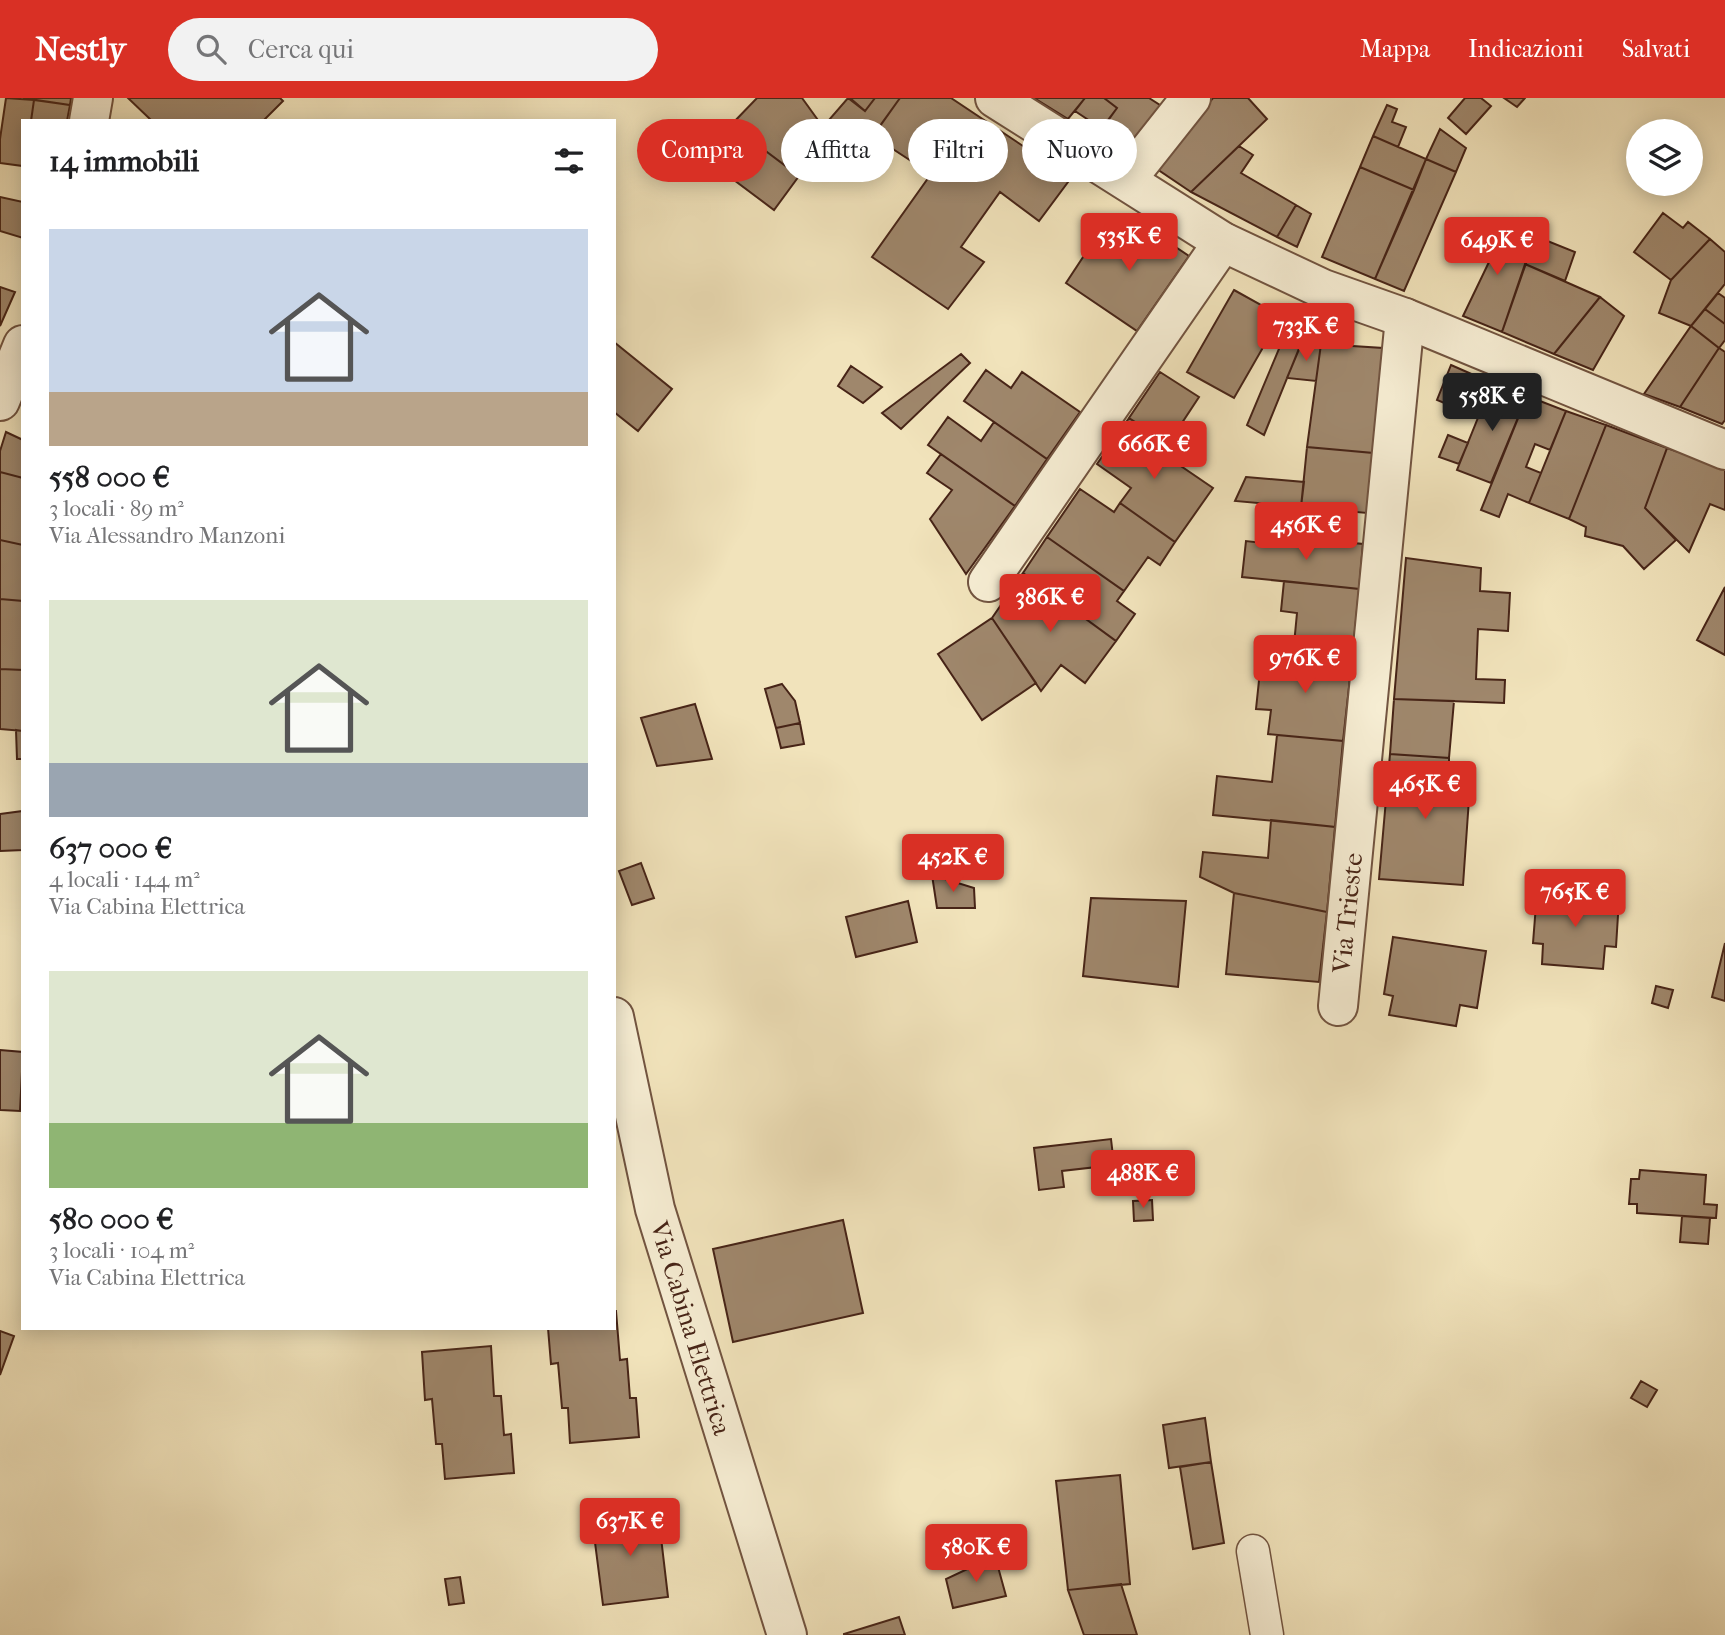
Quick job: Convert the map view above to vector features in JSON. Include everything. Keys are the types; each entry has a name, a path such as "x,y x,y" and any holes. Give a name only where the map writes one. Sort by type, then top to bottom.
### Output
{"street":[{"path":"995,98 1029,119"},
{"path":"1137,166 1191,98"},
{"path":"1129,182 1223,242 1323,289 1405,318 1725,450"},
{"path":"988,582 1223,242"},
{"name":"Via Trieste","path":"1338,1006 1405,318"},
{"path":"0,401 21,350"},
{"name":"Via Cabina Elettrica","path":"616,1026 655,1209 787,1635"},
{"path":"1253,1550 1267,1635"}],"building":[{"path":"6,98 34,100 31,119 21,119 21,166 0,163 0,139"},
{"path":"23,98 71,98 70,105"},
{"path":"128,98 280,98 283,101 265,119 150,119"},
{"path":"757,98 802,98 817,119 781,119 781,162 767,152 767,119 737,119"},
{"path":"848,98 865,111 875,98 900,98 885,119 830,119"},
{"path":"850,98 875,98 865,111"},
{"path":"900,98 951,98 982,119 908,119 908,159 894,150 894,119 885,119"},
{"path":"1034,98 1085,98 1068,119"},
{"path":"1085,98 1104,98 1117,108 1109,119 1087,119 1075,111"},
{"path":"1104,98 1149,98 1163,107 1137,141 1137,119 1109,119 1117,108"},
{"path":"1213,98 1248,98 1267,119 1191,192 1154,167"},
{"path":"1465,98 1481,98 1491,106 1466,134 1448,118"},
{"path":"1504,98 1525,98 1517,107"},
{"path":"34,100 70,105 67,119 31,119"},
{"path":"1387,105 1397,109 1392,122 1406,127 1398,147 1373,136"},
{"path":"1440,129 1466,148 1456,172 1426,159"},
{"path":"1008,136 1022,145 1022,182 1068,182 1039,221 1000,192 961,247 984,262 948,309 872,257 925,182 1008,182"},
{"path":"1373,136 1426,159 1414,190 1360,167"},
{"path":"1239,146 1253,155 1241,173 1296,205 1277,237 1191,192"},
{"path":"767,152 781,162 781,182 795,182 774,210 737,182 767,182"},
{"path":"1426,159 1456,172 1404,291 1375,279"},
{"path":"1360,167 1414,190 1375,279 1322,257"},
{"path":"0,197 21,202 21,237 0,231"},
{"path":"1296,205 1311,214 1297,247 1277,237"},
{"path":"1663,213 1683,228 1688,222 1710,239 1671,280 1634,252"},
{"path":"1128,215 1189,256 1137,331 1066,283 1091,245 1103,252"},
{"path":"1487,220 1531,249 1502,332 1463,316 1489,262 1472,250"},
{"path":"1535,236 1575,252 1565,281 1525,264"},
{"path":"1710,239 1725,252 1725,284 1691,326 1659,313 1671,280"},
{"path":"1525,264 1600,297 1554,354 1502,332"},
{"path":"0,287 15,292 0,326"},
{"path":"1234,290 1281,316 1234,398 1187,372"},
{"path":"1718,293 1725,298 1725,324 1705,309"},
{"path":"1600,297 1624,316 1593,370 1554,354"},
{"path":"1705,309 1725,324 1725,340 1719,348 1691,326"},
{"path":"1289,325 1307,329 1264,435 1247,425"},
{"path":"1691,326 1719,348 1680,407 1644,394"},
{"path":"1302,342 1321,344 1316,381 1287,378"},
{"path":"616,344 672,389 638,431 616,414"},
{"path":"1321,344 1383,348 1373,453 1307,447"},
{"path":"1719,348 1725,352 1725,420 1722,424 1680,407"},
{"path":"961,354 970,363 901,429 882,413"},
{"path":"1451,365 1492,383 1478,417 1437,400"},
{"path":"851,366 882,387 863,403 838,386"},
{"path":"986,370 1011,388 1022,372 1080,412 1047,459 964,401"},
{"path":"1160,372 1199,397 1168,444 1129,418"},
{"path":"1492,383 1527,396 1491,483 1457,470"},
{"path":"1527,396 1566,411 1550,450 1535,444 1526,467 1541,473 1529,503 1508,494 1499,517 1481,510"},
{"path":"1566,411 1606,425 1569,519 1529,503"},
{"path":"948,417 981,441 994,422 1047,459 1015,506 928,445"},
{"path":"1129,418 1160,438 1153,447 1213,488 1175,542 1120,503 1131,488 1097,464"},
{"path":"1606,425 1667,448 1645,508 1676,540 1644,569 1623,546 1585,536 1586,527 1569,519"},
{"path":"6,432 21,439 21,477 0,472 0,451"},
{"path":"1448,435 1468,443 1459,464 1439,457"},
{"path":"1307,447 1373,453 1367,513 1301,507"},
{"path":"1667,448 1725,468 1725,510 1710,504 1689,552 1645,508"},
{"path":"941,454 1015,506 966,574 930,519 952,490 927,473"},
{"path":"0,472 21,477 21,545 0,540"},
{"path":"1246,477 1304,482 1301,507 1235,501"},
{"path":"1080,489 1114,512 1120,503 1175,542 1160,565 1148,557 1124,591 1047,537"},
{"path":"1047,537 1124,591 1117,601 1135,614 1116,641 1023,573"},
{"path":"1292,537 1363,544 1359,589 1242,577 1246,541 1291,546"},
{"path":"0,540 21,545 21,601 0,599"},
{"path":"1406,558 1481,568 1480,591 1510,593 1508,631 1478,629 1476,679 1505,680 1504,703 1394,699"},
{"path":"1023,573 1116,641 1085,683 1061,665 1041,691 992,618"},
{"path":"1284,581 1359,589 1352,660 1293,655 1297,613 1281,611"},
{"path":"1725,587 1725,655 1697,640"},
{"path":"0,599 21,601 21,670 0,669"},
{"path":"992,618 1036,683 982,720 938,654"},
{"path":"1262,652 1352,660 1343,741 1268,734 1271,710 1256,709"},
{"path":"0,669 21,670 21,731 0,729"},
{"path":"782,684 795,701 800,723 776,728 765,689"},
{"path":"1394,699 1454,701 1449,758 1390,754"},
{"path":"695,704 712,759 657,766 641,718"},
{"path":"800,723 804,744 781,748 776,728"},
{"path":"16,730 21,731 21,759 17,759"},
{"path":"1277,735 1343,741 1335,827 1213,815 1217,776 1272,782"},
{"path":"1390,754 1449,758 1449,768 1471,770 1463,885 1379,879"},
{"path":"21,811 21,850 0,851 0,814"},
{"path":"1271,820 1335,827 1327,912 1234,893 1200,877 1203,852 1268,858"},
{"path":"641,863 654,898 632,905 619,871"},
{"path":"932,875 974,888 975,908 937,908"},
{"path":"1537,892 1619,899 1616,947 1605,946 1603,969 1542,964 1543,944 1533,943"},
{"path":"1234,893 1327,912 1319,982 1226,974"},
{"path":"1091,898 1186,901 1178,987 1083,976"},
{"path":"908,901 917,942 856,957 846,917"},
{"path":"1393,937 1486,951 1477,1008 1460,1005 1456,1026 1389,1015 1393,996 1384,994"},
{"path":"1725,943 1725,1001 1712,997"},
{"path":"1656,986 1673,990 1668,1008 1652,1003"},
{"path":"0,1050 21,1052 20,1111 0,1110"},
{"path":"1111,1139 1114,1165 1062,1171 1064,1187 1039,1190 1034,1148"},
{"path":"1640,1170 1706,1175 1704,1204 1717,1205 1716,1218 1637,1213 1637,1204 1629,1204 1631,1179 1639,1179"},
{"path":"1152,1200 1153,1220 1134,1221 1133,1201"},
{"path":"1682,1216 1710,1218 1708,1244 1680,1242"},
{"path":"843,1220 863,1313 733,1342 713,1249"},
{"path":"616,1311 620,1360 627,1359 630,1398 636,1398 639,1437 570,1443 568,1408 562,1408 558,1363 551,1364 548,1330 616,1330"},
{"path":"0,1331 14,1336 0,1375"},
{"path":"491,1346 494,1396 501,1396 504,1435 511,1434 514,1473 445,1479 442,1444 436,1444 432,1399 425,1400 422,1352"},
{"path":"1641,1381 1657,1390 1647,1407 1631,1398"},
{"path":"1205,1418 1211,1462 1169,1468 1163,1425"},
{"path":"1211,1462 1224,1543 1193,1549 1180,1467"},
{"path":"1120,1475 1130,1584 1068,1590 1056,1481"},
{"path":"658,1512 668,1597 603,1605 592,1519"},
{"path":"995,1556 1006,1596 953,1608 946,1579"},
{"path":"460,1577 464,1603 449,1605 445,1579"},
{"path":"1121,1584 1137,1635 1084,1635 1068,1590"},
{"path":"899,1617 905,1635 844,1635 844,1634"}]}
